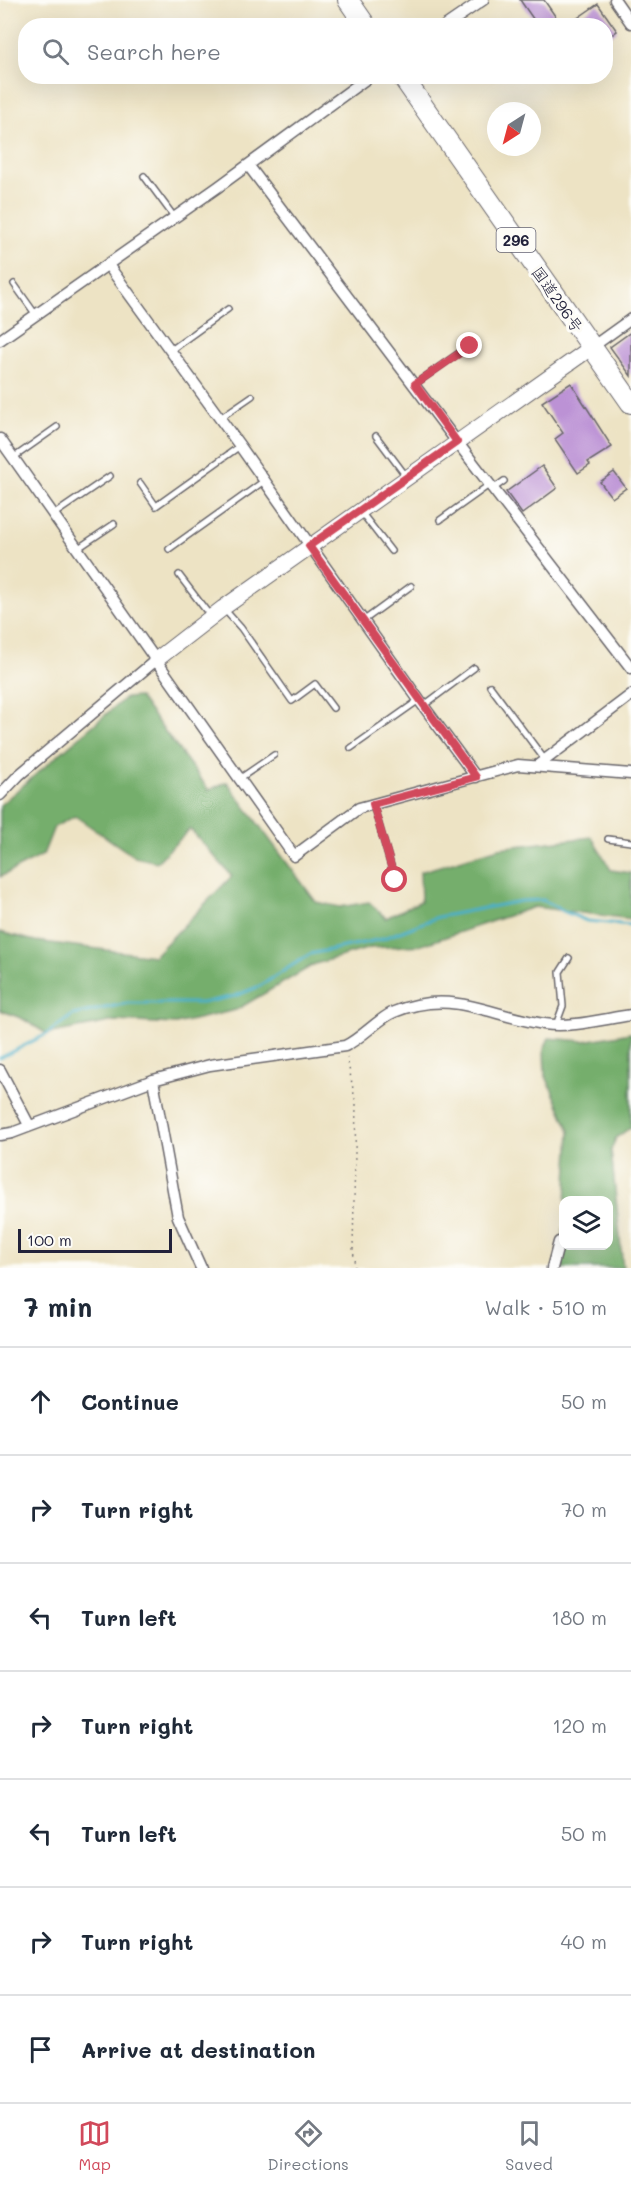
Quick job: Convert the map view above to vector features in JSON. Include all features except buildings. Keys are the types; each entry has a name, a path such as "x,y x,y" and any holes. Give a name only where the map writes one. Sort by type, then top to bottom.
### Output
{"highway":[{"path":"348,0 360,18"},
{"name":"国道296号","path":"408,84 631,403"}],"street":[{"path":"457,18 483,0"},
{"path":"615,0 631,23"},
{"path":"0,340 175,218 359,84"},
{"path":"249,165 491,487 631,668"},
{"path":"108,264 476,777"},
{"path":"0,795 19,775 217,612 631,319"},
{"path":"0,439 294,856 359,808 518,765 541,763 631,774"},
{"path":"541,763 631,695"},
{"path":"0,1135 12,1133 153,1080 210,1065 345,1046 359,1039 393,1012 443,1002 476,1006 542,1024 556,1025 631,1015"},
{"path":"0,1070 29,1125"},
{"path":"153,1080 178,1217 201,1268"},
{"path":"552,1268 559,1242"}],"lane":[{"path":"144,176 175,218"},
{"path":"14,284 36,315"},
{"path":"171,351 228,309"},
{"path":"415,384 470,346"},
{"path":"220,418 252,396"},
{"path":"13,458 57,427"},
{"path":"376,436 407,477"},
{"path":"140,483 156,506 240,446"},
{"path":"53,515 110,476"},
{"path":"169,549 264,481"},
{"path":"440,520 491,487 504,482"},
{"path":"360,510 391,551"},
{"path":"77,549 114,524"},
{"path":"179,575 217,612 241,628 292,701 315,684 333,708"},
{"path":"363,621 411,585"},
{"path":"351,748 474,668"},
{"path":"490,686 541,763"},
{"path":"240,779 274,755"},
{"path":"373,804 395,880"},
{"path":"608,839 631,842"},
{"path":"556,1025 563,1006 560,972 569,958"}],"path":[{"path":"345,1046 356,1106 353,1248 355,1268"}],"green space":[{"path":"139,697 209,790 227,782 316,902 340,907 369,902 386,918 421,901 420,872 499,848 592,837 611,870 631,873 631,919 534,907 422,945 370,948 315,964 236,1010 176,1024 115,1021 47,1034 23,1019 0,1010 0,932 35,941 154,956 232,876 190,829 157,862 135,857 75,816 54,827 43,855 0,877 0,805 125,698"},
{"path":"631,1033 631,1127 616,1138 611,1150 623,1268 559,1268 561,1250 613,1250 613,1196 566,1196 570,1131 545,1074 544,1049 549,1038 584,1041"}],"waterway":[{"path":"0,1058 47,1034 73,1015 128,1003 202,1003 235,996 260,986 310,954 382,939 438,917 521,901 543,900 587,921 631,925"}],"route":[{"path":"395,880 373,804 476,777 418,700 309,546 457,442 415,384 470,346"}]}
